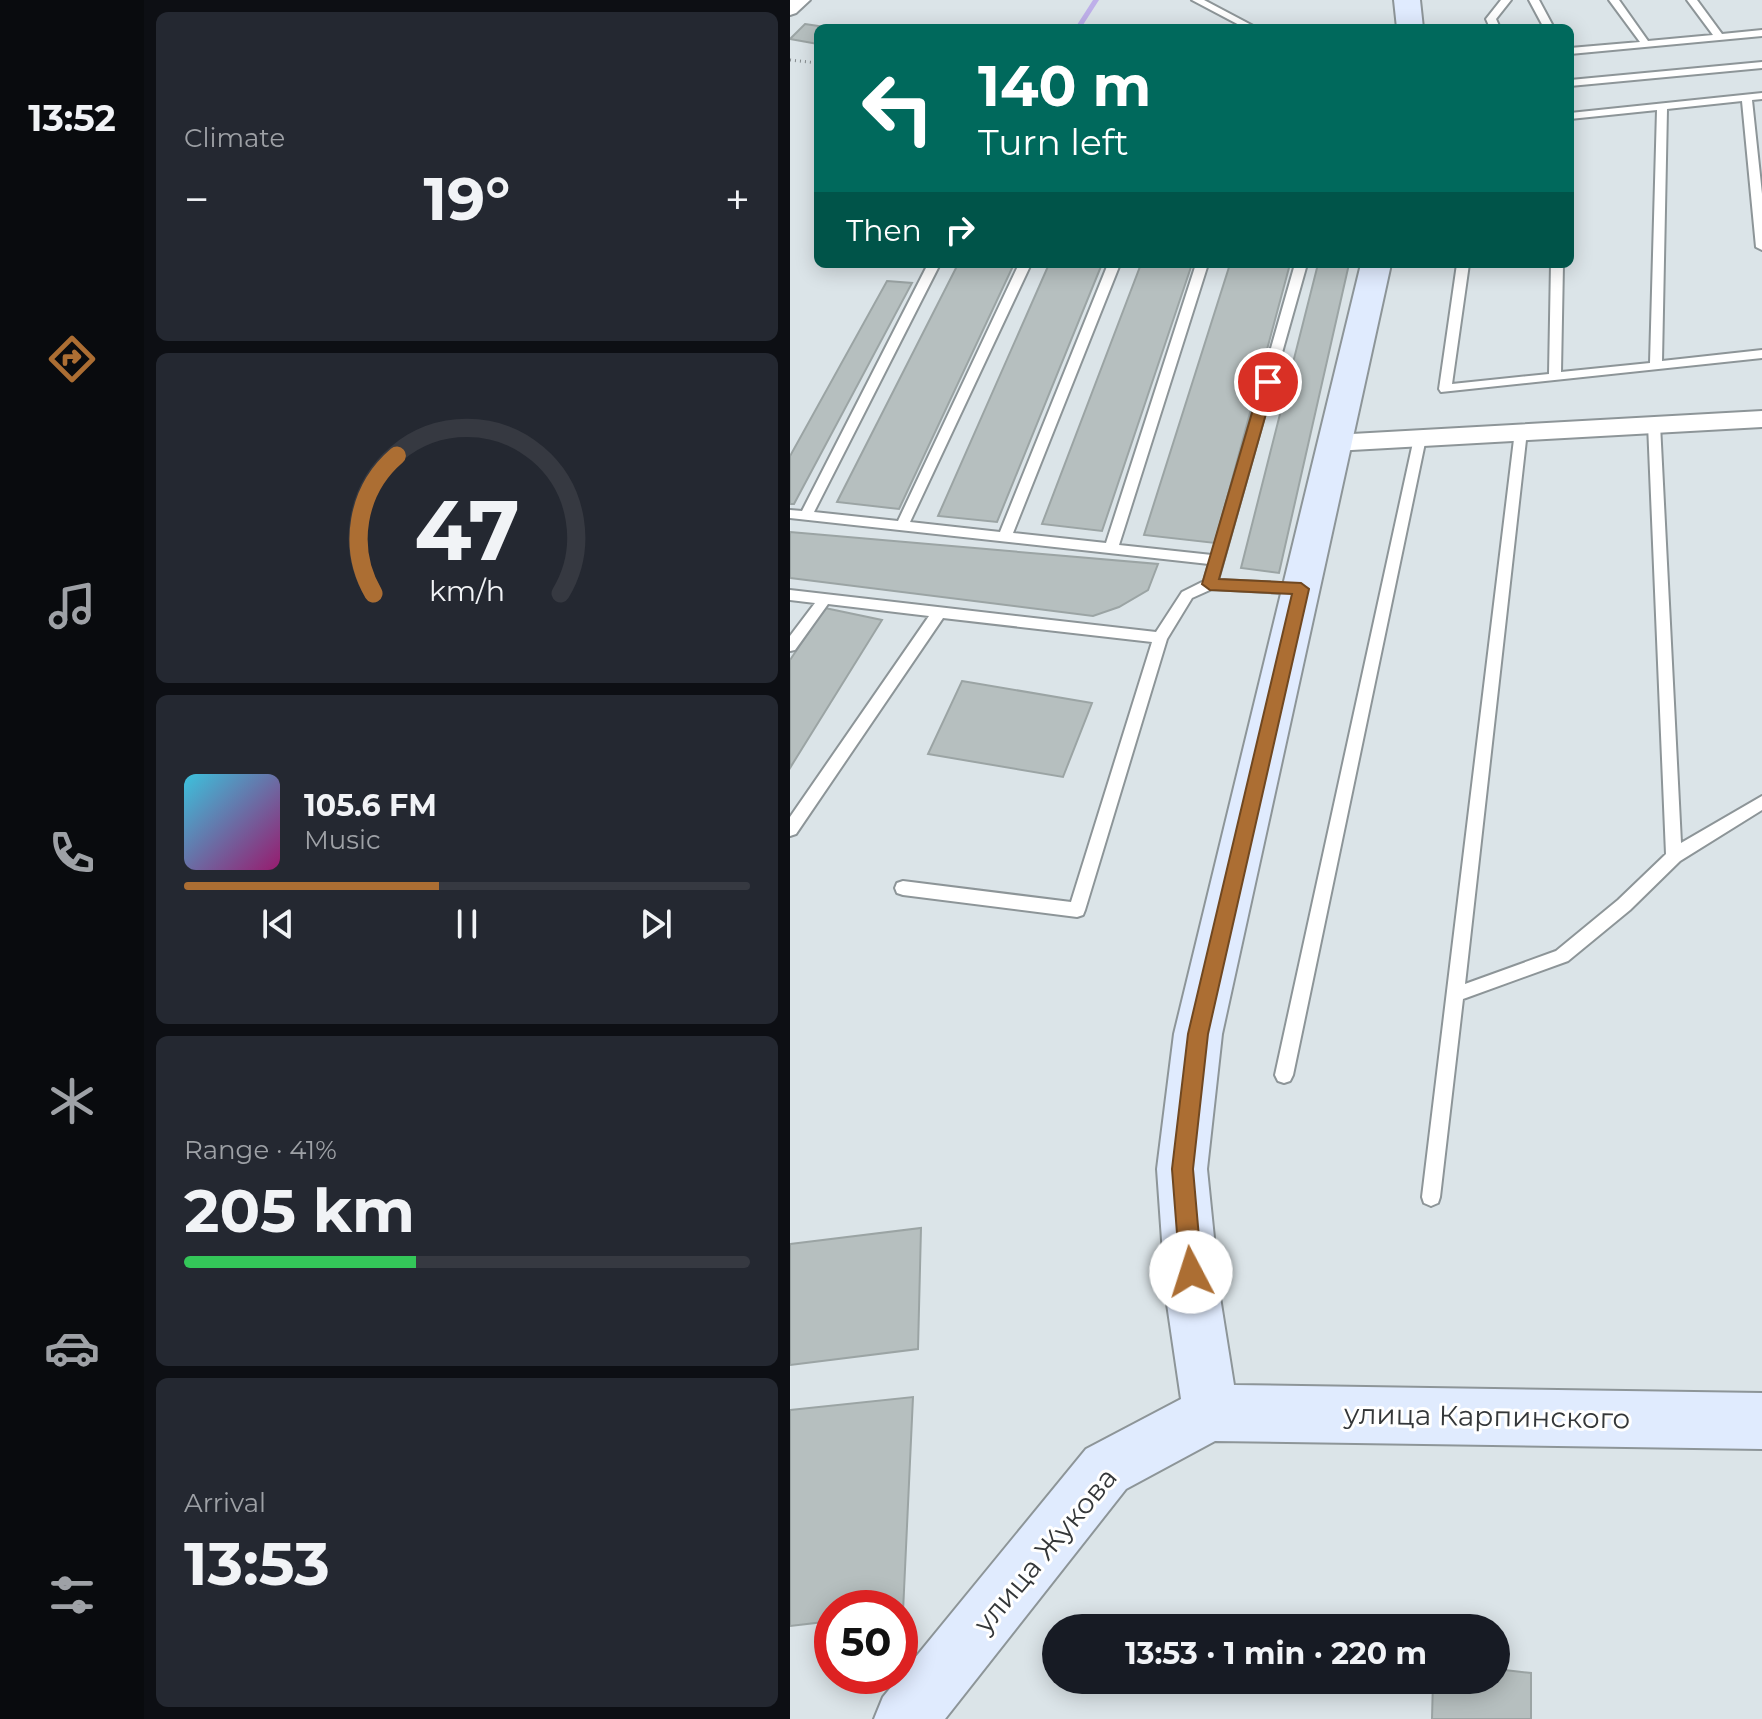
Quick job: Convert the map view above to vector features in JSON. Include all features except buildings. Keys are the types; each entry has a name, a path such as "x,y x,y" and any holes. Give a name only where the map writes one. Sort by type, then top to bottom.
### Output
{"main road":[{"path":"1407,0 1410,24"},
{"path":"1211,1413 1193,1297 1182,1169 1198,1034 1375,268"},
{"name":"улица Карпинского","path":"1211,1413 1762,1421"},
{"name":"улица Жукова","path":"905,1719 1106,1469 1211,1413"}],"street":[{"path":"790,9 801,0"},
{"path":"1334,443 1762,419"}],"lane":[{"path":"1197,0 1244,24"},
{"path":"1493,24 1491,19 1506,0"},
{"path":"1534,0 1547,24"},
{"path":"1614,0 1646,44"},
{"path":"1692,0 1720,37"},
{"path":"1574,51 1762,33"},
{"path":"1574,83 1762,65"},
{"path":"1574,116 1762,96"},
{"path":"1747,98 1762,247"},
{"path":"1656,366 1662,107"},
{"path":"806,515 932,268"},
{"path":"902,526 1023,268"},
{"path":"1005,537 1112,268"},
{"path":"1111,549 1201,268"},
{"path":"1210,584 1300,268"},
{"path":"1462,268 1445,389 1762,354"},
{"path":"1555,377 1557,268"},
{"path":"1654,424 1674,856"},
{"path":"1431,1197 1521,431"},
{"path":"1284,1075 1420,438"},
{"path":"790,514 1218,560"},
{"path":"903,888 1077,910 1160,638 1187,595 1210,584 1301,589"},
{"path":"790,595 1160,638"},
{"path":"790,646 825,599"},
{"path":"790,830 938,614"},
{"path":"1454,995 1562,956 1624,905 1674,856 1762,802"}],"path":[{"path":"790,60 814,63"}],"waterway":[{"path":"1081,24 1096,0"}],"route":[{"path":"1191,1272 1182,1169 1198,1034 1301,589 1210,584 1268,382"}]}
